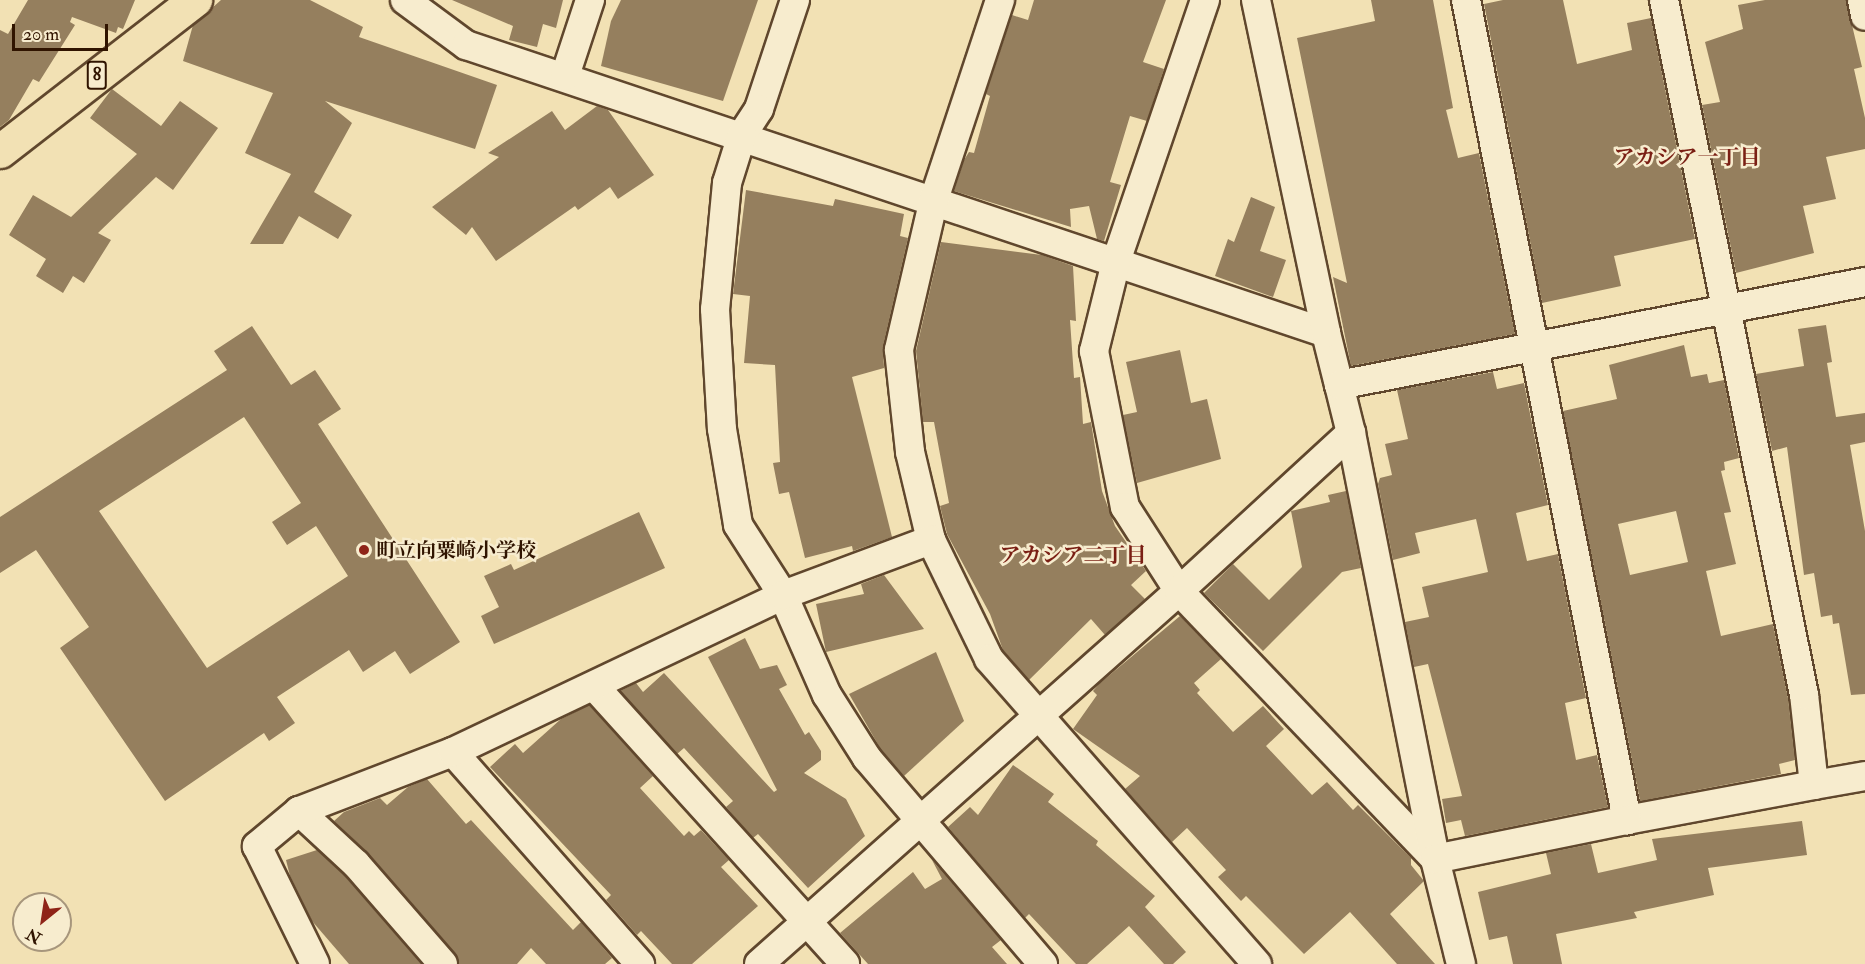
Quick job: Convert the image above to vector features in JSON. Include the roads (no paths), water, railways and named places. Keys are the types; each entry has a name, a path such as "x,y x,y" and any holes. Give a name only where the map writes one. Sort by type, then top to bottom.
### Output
{"main road":[{"name":"8","path":"0,151 195,0"}],"street":[{"path":"405,0 466,45 934,199 1326,333"},
{"path":"565,76 590,0"},
{"path":"795,0 759,109 742,135 727,183 715,309 722,429 738,525 783,595 827,695 867,758 1043,964"},
{"path":"1000,0 934,199 900,350 910,452 931,540 989,659 1257,964"},
{"path":"1205,0 1116,262 1094,351 1109,437 1125,507 1179,591 1435,859"},
{"path":"1256,0 1326,333 1351,433 1435,859 1461,964"},
{"path":"1466,0 1627,820"},
{"path":"1664,0 1804,695 1814,785"},
{"path":"1862,0 1865,16"},
{"path":"1339,385 1865,282"},
{"path":"759,964 918,819 1040,716 1351,433"},
{"path":"315,964 257,846 299,811 453,752 595,687 783,595 931,540"},
{"path":"595,687 845,964"},
{"path":"453,752 640,964"},
{"path":"1435,859 1627,820 1865,776"},
{"path":"299,811 356,864 443,964"}],"place":[{"name":"町立向粟崎小学校","path":"364,550"}],"district":[{"name":"アカシア一丁目","path":"1687,158"},
{"name":"アカシア二丁目","path":"1073,556"}]}
